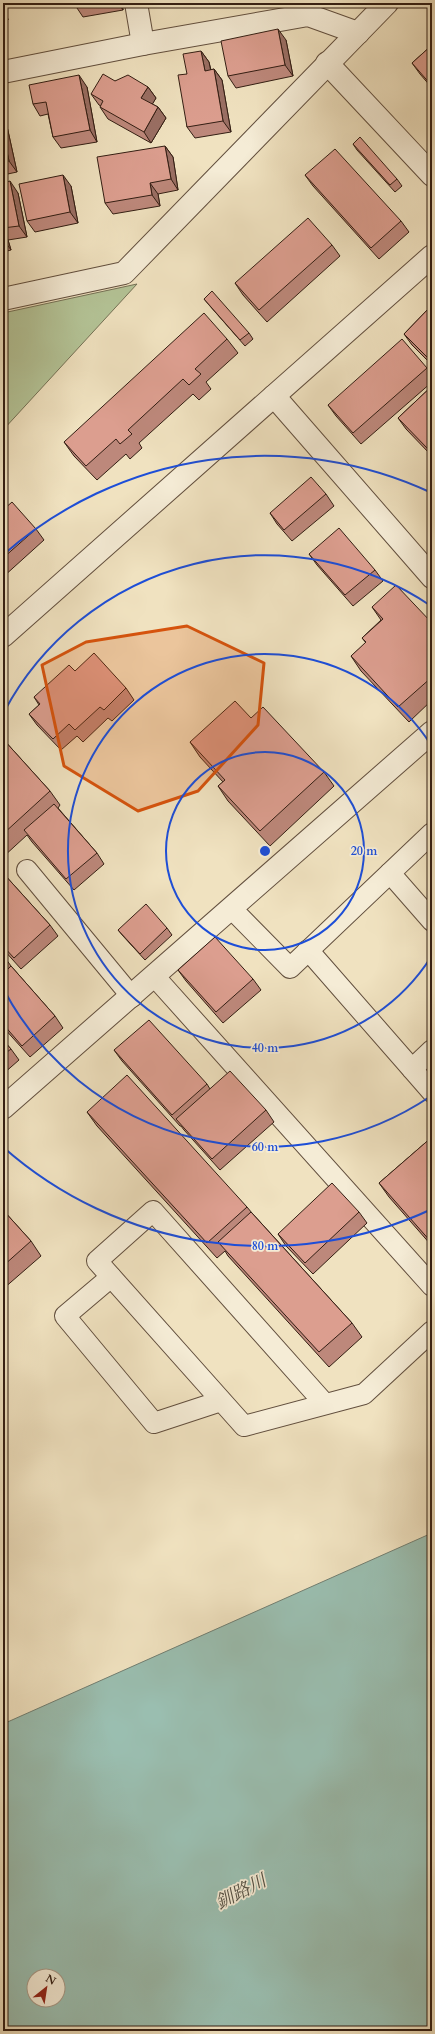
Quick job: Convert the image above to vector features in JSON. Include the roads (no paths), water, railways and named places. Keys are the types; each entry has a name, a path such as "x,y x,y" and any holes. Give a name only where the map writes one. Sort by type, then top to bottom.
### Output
{"street":[{"path":"136,3 143,44"},
{"path":"3,299 124,273 387,3"},
{"path":"3,72 143,44 308,15 358,33"},
{"path":"327,63 432,176"},
{"path":"3,636 432,256"},
{"path":"274,396 432,577"},
{"path":"3,1108 155,977 231,908 432,732"}],"lane":[{"path":"231,908 290,968 432,833"},
{"path":"27,870 132,997"},
{"path":"390,873 432,921"},
{"path":"308,950 432,1092"},
{"path":"155,977 432,1286"},
{"path":"412,1069 432,1050"},
{"path":"325,1404 153,1211 96,1261 244,1426 364,1394 432,1331"},
{"path":"111,1277 65,1316 154,1423 220,1400"}],"water":[{"name":"釧路川","path":"432,1533 432,2031 3,2031 3,1724"}]}
